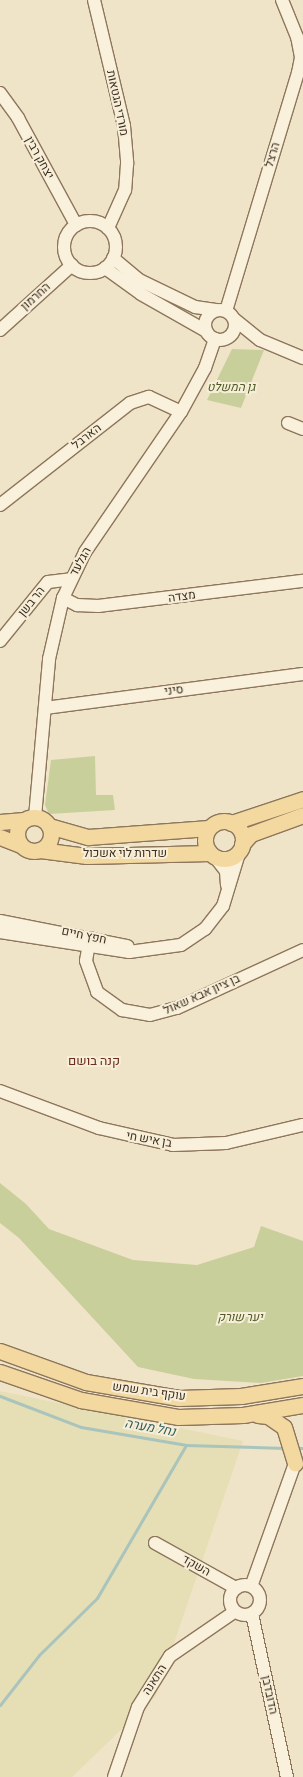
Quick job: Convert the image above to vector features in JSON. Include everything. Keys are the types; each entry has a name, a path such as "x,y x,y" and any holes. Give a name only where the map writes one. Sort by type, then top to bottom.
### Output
{"main road":[{"path":"303,799 231,823 219,822 210,828 205,840 212,855 226,859 241,847 251,834 303,815"},
{"path":"21,845 17,835 29,819"},
{"path":"0,822 29,819 49,826 51,837 40,850 30,850 21,845 0,838"},
{"path":"231,823 240,831 241,847"},
{"name":"שדרות לוי אשכול","path":"49,826 88,837 210,828"},
{"name":"שדרות לוי אשכול","path":"40,850 87,856 212,855"},
{"name":"עוקף בית שמש","path":"0,1351 86,1382 179,1398 241,1396 303,1386"},
{"name":"עוקף בית שמש","path":"0,1372 50,1391 115,1408 178,1417 251,1414 303,1405"},
{"path":"251,1414 268,1416 284,1427 295,1463"},
{"path":"295,1463 303,1445"}],"street":[{"name":"מורדי הגטאות","path":"94,0 124,126 127,164 125,190 108,228"},
{"name":"הרצל","path":"225,314 302,57 282,0"},
{"name":"יצחק רבין","path":"0,93 18,118 76,225"},
{"path":"89,221 108,228 115,242 113,258 105,268 84,272 72,266 64,248 67,235 76,225 89,221"},
{"path":"113,258 139,280 195,307 225,314 260,340 303,358"},
{"name":"החרמון","path":"0,330 72,266"},
{"path":"105,268 141,294 206,331 215,339 229,337 260,340"},
{"path":"206,331 206,320 225,314"},
{"path":"225,314 235,328 229,337"},
{"name":"הגלעד","path":"29,819 45,708 53,632 63,598 85,552 181,412 205,368 215,339"},
{"name":"הארבל","path":"0,505 130,403 149,397 181,412"},
{"path":"288,424 303,429"},
{"name":"הר בשן","path":"0,641 48,582 72,578"},
{"name":"מצדה","path":"63,598 77,605 98,606 303,581"},
{"name":"סיני","path":"45,708 303,674"},
{"name":"חפץ חיים","path":"0,921 128,952 168,948 181,945 205,929 228,894 241,847"},
{"path":"212,855 226,872 228,894"},
{"name":"חפץ חיים","path":"0,932 89,943"},
{"name":"בן ציון אבא שאול","path":"89,943 87,971 97,992 122,1010 150,1015 177,1008 299,951"},
{"name":"בן איש חי","path":"0,1091 99,1128 173,1145 233,1142 303,1125"},
{"path":"252,1584 236,1588 231,1595 234,1612 240,1617 252,1614 258,1604 252,1584 295,1463"},
{"name":"השקד","path":"155,1543 236,1588"},
{"name":"התאנה","path":"114,1777 138,1706 170,1656 234,1612"},
{"name":"הדובדבן","path":"252,1614 287,1777"}],"shaded area":[{"path":"0,1391 243,1441 156,1696 72,1777 0,1777"}],"green space":[{"name":"גן המשלט","path":"232,349 264,350 241,408 207,400"},
{"path":"95,756 96,795 113,795 115,810 49,814 45,805 51,760"},
{"name":"יער שורק","path":"0,1183 26,1204 49,1229 133,1260 197,1265 254,1247 261,1226 303,1241 303,1376 261,1383 194,1379 138,1367 19,1238 0,1223"}],"waterway":[{"name":"נחל מערה","path":"0,1396 81,1427 186,1445 285,1448"},
{"path":"0,1705 39,1655 97,1598 186,1445"},
{"name":"נחל מערה","path":"294,1448 303,1448"}],"district":[{"name":"קנה בושם","path":"94,1061"}]}
